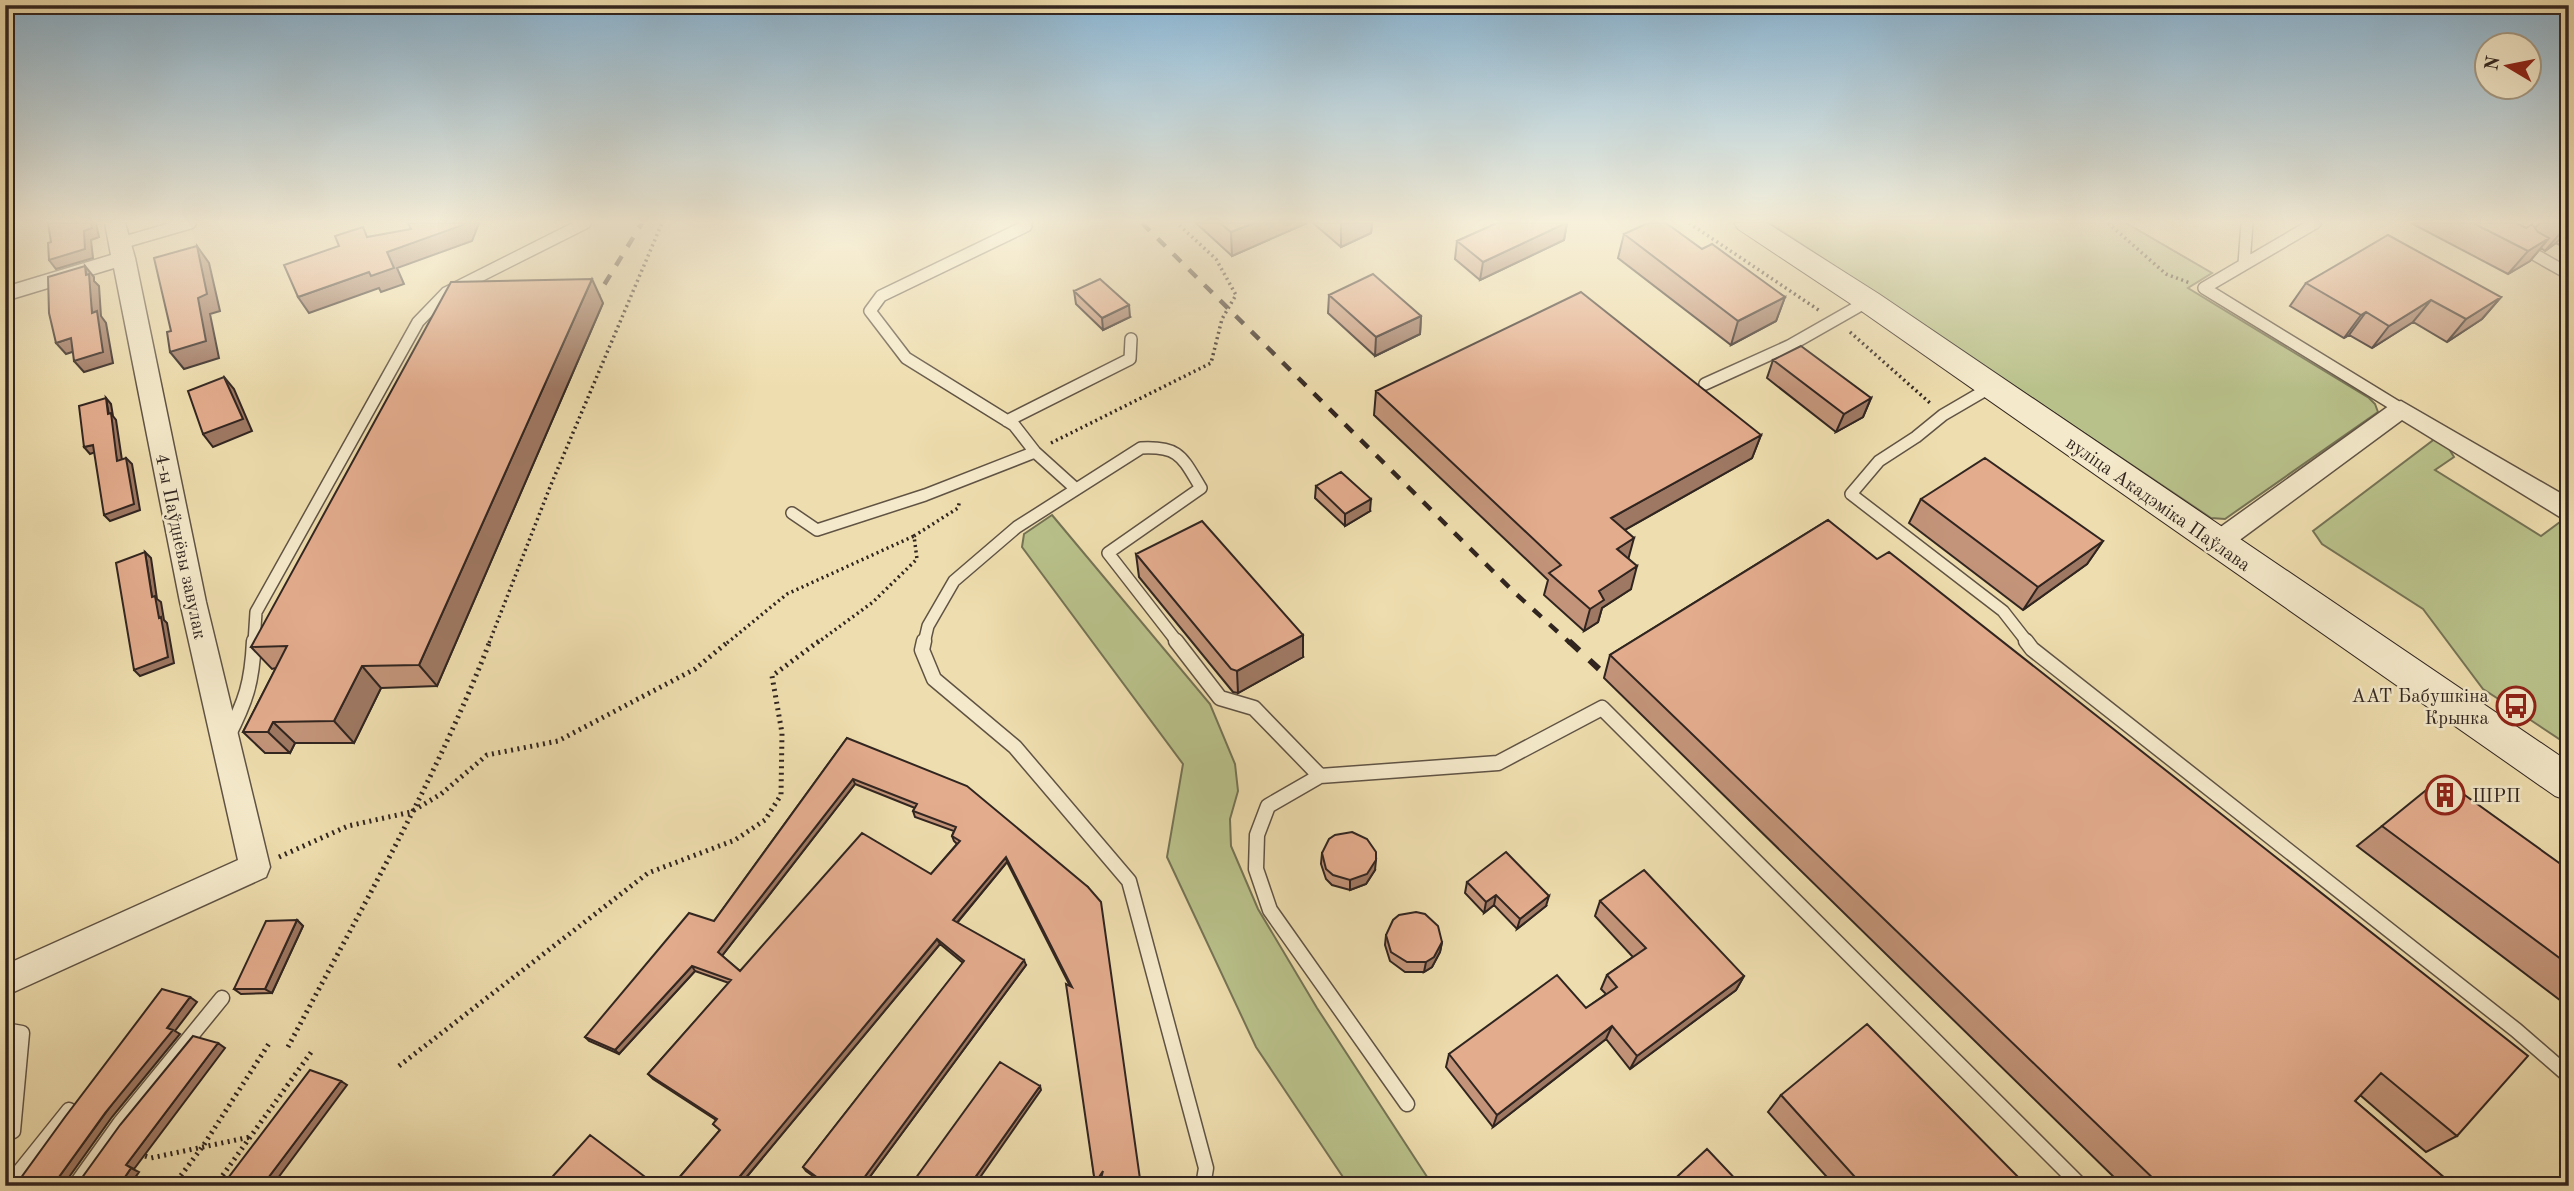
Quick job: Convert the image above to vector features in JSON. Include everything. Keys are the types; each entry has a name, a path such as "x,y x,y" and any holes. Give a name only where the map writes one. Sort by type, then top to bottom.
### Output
{"main road":[{"name":"вуліца Акадэміка Паўлава","path":"1834,279 2569,784"}],"street":[{"path":"5,295 40,279"},
{"name":"4-ы Паўднёвы завулак","path":"127,279 192,602 255,867"},
{"path":"2217,543 2401,409 2569,509"},
{"path":"5,981 255,867"}],"lane":[{"path":"226,741 247,694 256,612 418,322 446,293 475,279"},
{"path":"917,279 881,296 870,311 906,358 1014,425 1035,452 1076,489"},
{"path":"2220,279 2204,288 2401,409"},
{"path":"1705,384 1789,346 1868,301"},
{"path":"1007,421 1130,359 1131,339"},
{"path":"1992,387 1943,415 1916,437 1879,461 1851,494 2003,611 2032,649 2505,1022 2569,1076"},
{"path":"1203,1186 1206,1168 1129,881 1015,747 934,679 922,650 929,626 954,581 1017,527 1141,448 1165,447 1185,461 1200,488 1108,553 1220,698 1254,708 1320,776"},
{"path":"792,513 817,530 925,495 1035,452"},
{"path":"1407,1104 1270,910 1256,869 1257,835 1268,806 1320,776 1498,763 1602,708 2081,1186"},
{"path":"75,1186 104,1144 222,998"},
{"path":"5,1030 22,1033 13,1132 5,1135"},
{"path":"8,1186 69,1110"}],"path":[{"path":"288,1047 411,812 473,684 550,487 638,279"},
{"path":"1035,452 1211,363 1217,342 1218,324 1226,306 1236,295 1227,279"},
{"path":"2178,279 2204,288"},
{"path":"255,867 348,826 411,812 441,794 487,755 558,741 695,669 787,594 914,536 958,508 967,479"},
{"path":"398,1066 648,873 734,840 765,820 781,795 782,733 772,676 873,602 917,559 914,536"},
{"path":"173,1186 203,1146 270,1042"},
{"path":"215,1186 312,1051"},
{"path":"104,1144 151,1158 250,1138"}],"green space":[{"path":"1853,279 2203,279 2188,288 2375,404 2378,412 2225,519 2211,518"},
{"path":"2436,438 2446,444 2454,457 2435,470 2541,536 2560,522 2569,522 2569,750 2565,743 2529,719 2533,712 2506,694 2500,700 2483,689 2423,609 2322,544 2313,531"},
{"path":"1052,515 1210,704 1235,764 1238,791 1230,819 1231,846 1258,909 1317,1008 1433,1186 1349,1186 1256,1047 1167,857 1183,764 1022,547 1024,534"}],"building":[{"path":"48,279 89,279 92,313 97,311 103,352 74,361 71,338 56,343 49,313"},
{"path":"159,279 204,279 207,294 198,298 206,341 170,352 167,332 171,331"},
{"path":"290,279 350,279 298,297"},
{"path":"592,279 419,665 362,666 334,721 273,722 268,732 243,732 287,646 251,647 451,282"},
{"path":"1100,279 1129,305 1102,318 1074,291"},
{"path":"1363,279 1378,279 1421,316 1376,337 1329,295"},
{"path":"1682,279 1760,279 1785,297 1738,321"},
{"path":"2314,279 2467,279 2501,297 2466,319 2431,300 2389,326 2366,312 2361,315 2306,283"},
{"path":"1581,292 1761,435 1611,518 1634,538 1617,549 1637,566 1599,591 1604,600 1590,609 1549,573 1561,565 1376,391"},
{"path":"1801,346 1871,398 1844,414 1773,360"},
{"path":"224,377 243,419 203,434 188,391"},
{"path":"106,398 108,414 111,413 117,461 126,458 134,504 104,515 93,445 84,447 79,406"},
{"path":"1985,458 2103,541 2038,587 1921,499"},
{"path":"1341,472 1371,499 1345,514 1316,486"},
{"path":"1828,520 1877,559 1889,552 2528,1056 2457,1136 2381,1073 2355,1101 2454,1186 2237,1186 2233,1182 2229,1186 2161,1186 1610,655"},
{"path":"1202,521 1303,635 1237,671 1231,669 1136,554"},
{"path":"145,552 152,597 155,596 159,618 161,617 168,657 134,670 116,563"},
{"path":"847,738 967,786 1088,887 1101,902 1141,1186 1099,1186 1103,1171 1095,1183 1066,984 1072,987 1006,857 953,920 1024,960 858,1186 829,1186 803,1167 964,961 937,939 735,1182 741,1186 672,1186 720,1130 713,1124 717,1119 648,1074 731,980 692,966 615,1050 585,1037 689,913 714,921","holes":["853,779 917,804 913,811 956,827 952,836 960,841 931,874 862,833 740,971 718,952"]},
{"path":"2441,778 2569,870 2569,965 2382,826"},
{"path":"1352,832 1367,839 1376,852 1376,860 1367,874 1350,880 1333,875 1326,869 1322,853 1329,839"},
{"path":"1506,852 1549,896 1520,919 1496,895 1486,902 1467,882"},
{"path":"1644,870 1744,976 1637,1056 1612,1026 1497,1115 1449,1054 1557,975 1586,1008 1617,987 1607,975 1646,948 1600,901"},
{"path":"1416,912 1425,914 1438,926 1442,942 1434,957 1426,962 1407,962 1391,952 1386,935 1393,920 1399,915"},
{"path":"297,920 265,989 234,989 266,921"},
{"path":"162,989 190,997 167,1028 173,1030 105,1113 59,1177 59,1186 15,1186 65,1117"},
{"path":"1867,1024 2027,1186 1863,1186 1781,1095"},
{"path":"193,1036 218,1043 126,1165 131,1168 119,1186 76,1186 120,1125"},
{"path":"1000,1062 1040,1086 969,1186 910,1186"},
{"path":"310,1070 341,1081 262,1186 222,1186"},
{"path":"590,1135 657,1186 544,1186"},
{"path":"1707,1149 1742,1186 1667,1186"}],"railway":[{"path":"593,303 608,279"},
{"path":"1198,279 1514,592 1570,643"},
{"path":"1569,641 1599,669"}],"place":[{"name":"ААТ Бабушкіна Крынка","path":"2516,706"},
{"name":"ШРП","path":"2445,795"}]}
